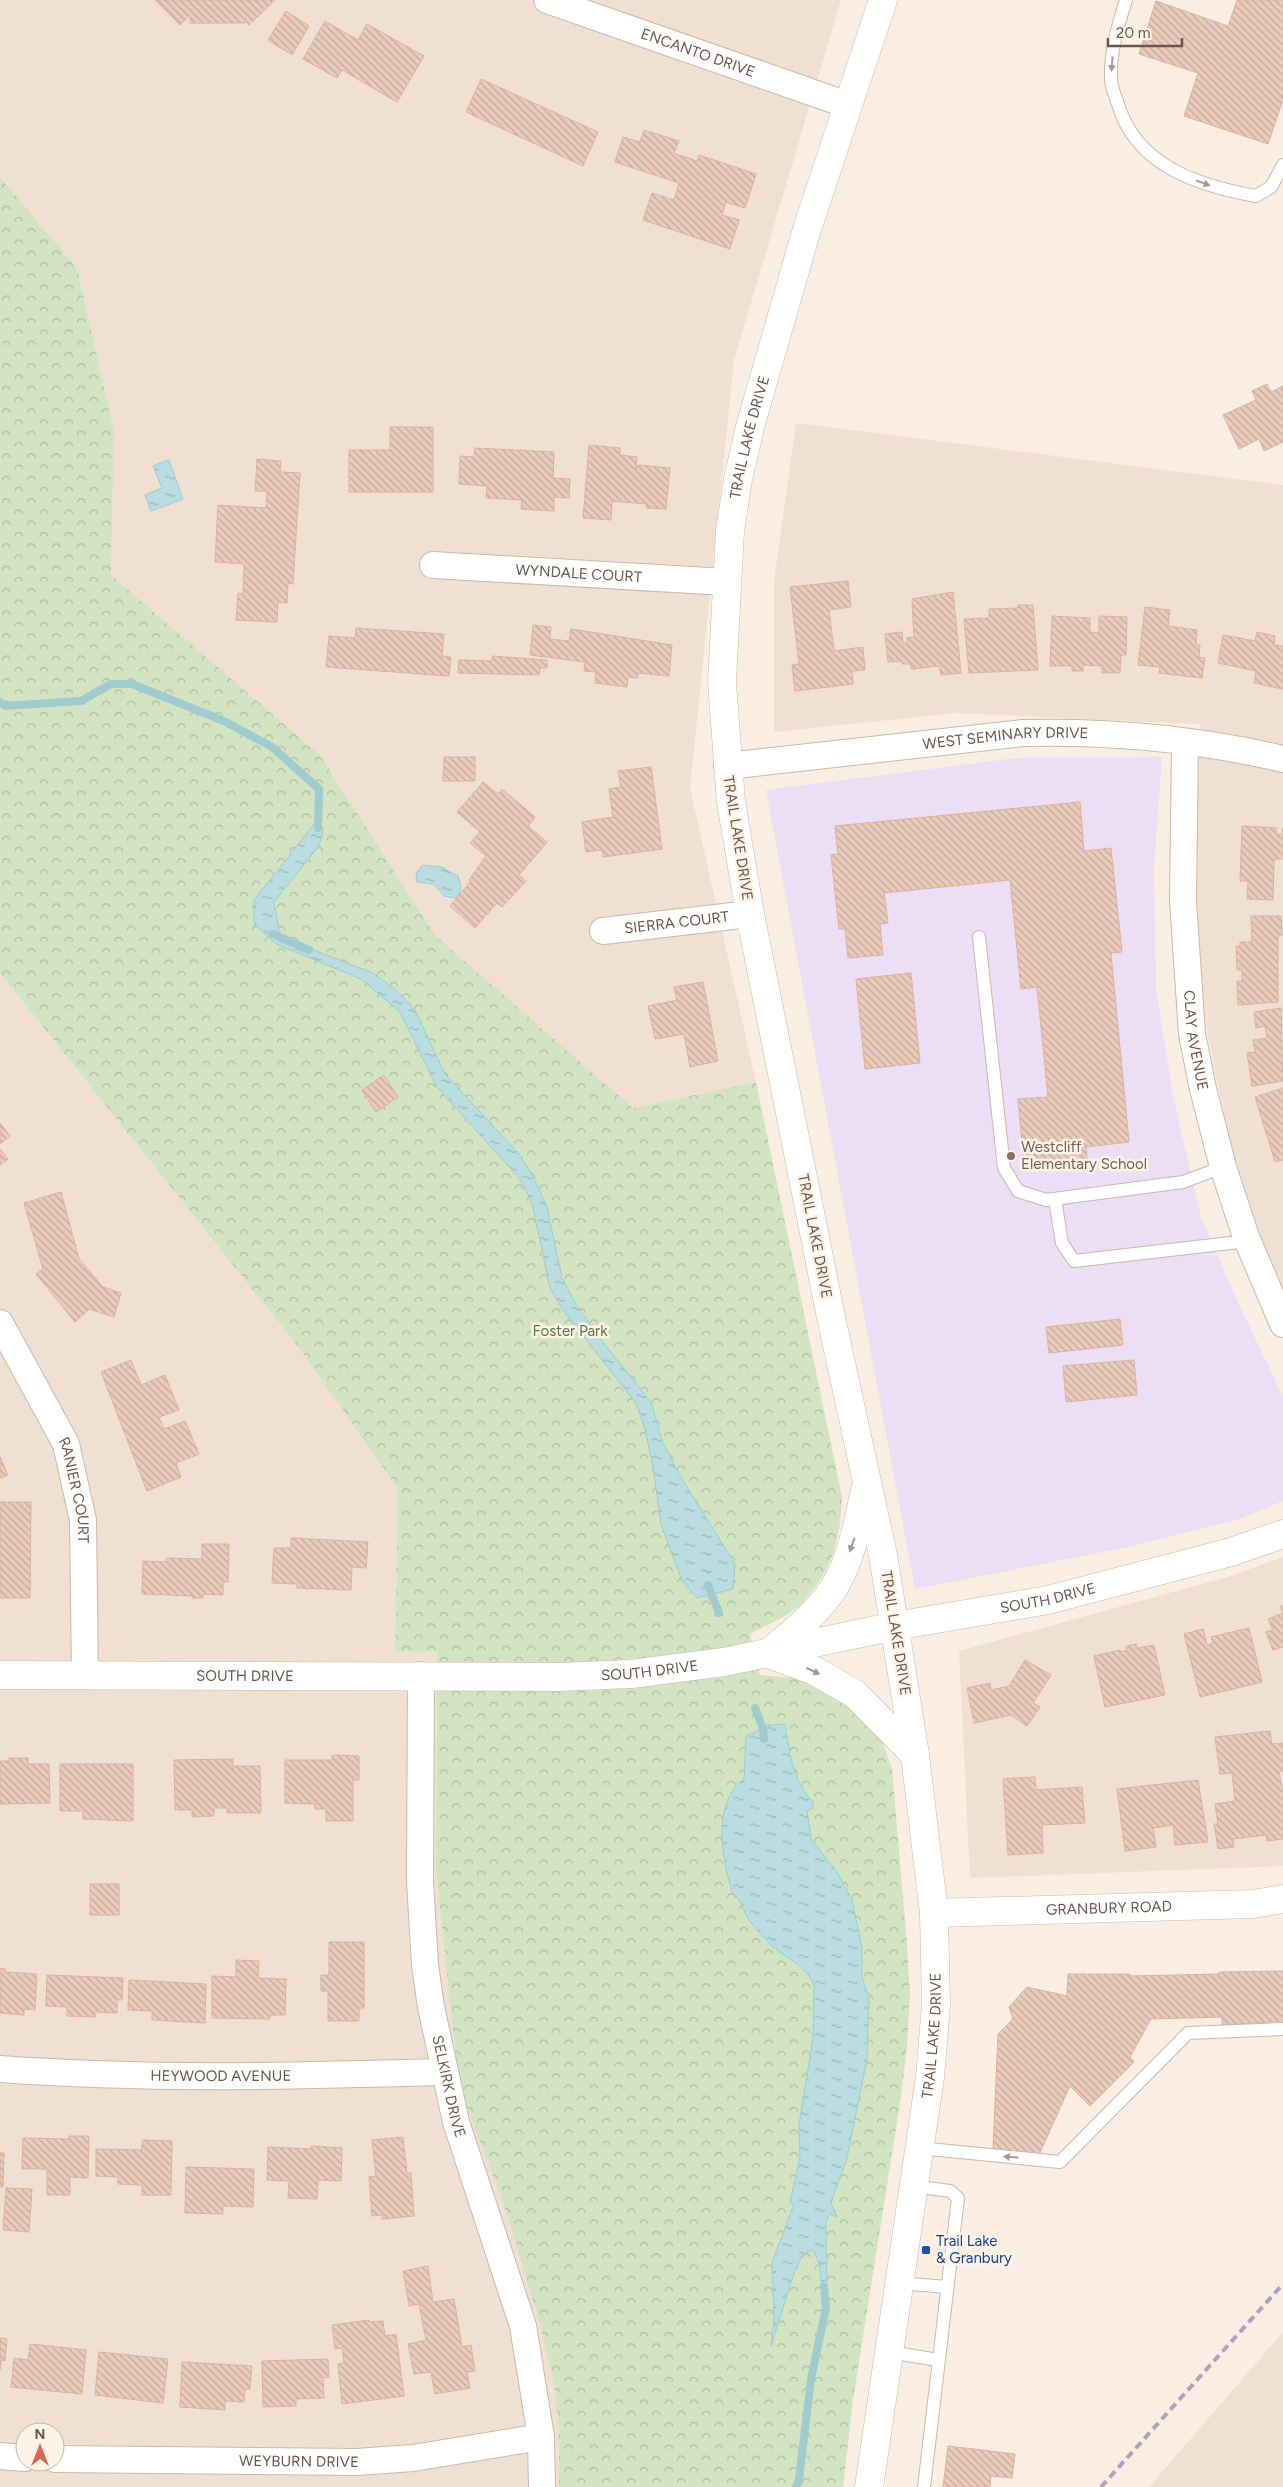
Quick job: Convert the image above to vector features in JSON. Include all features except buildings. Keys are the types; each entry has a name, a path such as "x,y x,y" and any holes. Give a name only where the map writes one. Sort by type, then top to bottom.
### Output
{"street":[{"name":"ENCANTO DRIVE","path":"547,0 848,105"},
{"name":"TRAIL LAKE DRIVE","path":"869,2487 930,2077 936,2005 934,1913 915,1756 895,1626 750,914 727,766 722,682 726,582 738,479 764,371 807,229 883,0"},
{"name":"WYNDALE COURT","path":"433,565 726,582"},
{"name":"WEST SEMINARY DRIVE","path":"727,766 1023,733 1100,734 1184,742 1283,759"},
{"name":"CLAY AVENUE","path":"1184,742 1184,901 1192,1034 1203,1089 1223,1167 1248,1241 1283,1324"},
{"name":"SIERRA COURT","path":"603,931 750,914"},
{"name":"RANIER COURT","path":"0,1323 66,1444 82,1520 85,1674"},
{"path":"867,1481 854,1541 835,1585 808,1619 768,1654 813,1670 856,1694 915,1756"},
{"name":"SOUTH DRIVE","path":"0,1675 597,1676 724,1662 895,1626 1048,1600 1231,1552 1283,1534"},
{"name":"SELKIRK DRIVE","path":"421,1675 420,1881 422,1929 431,2007 443,2072 469,2167 523,2326 541,2437 542,2487"},
{"name":"GRANBURY ROAD","path":"934,1913 1253,1904 1283,1899"},
{"name":"HEYWOOD AVENUE","path":"0,2069 114,2075 258,2077 443,2072"},
{"name":"WEYBURN DRIVE","path":"65,2459 356,2462 413,2458 541,2437"},
{"path":"0,2456 15,2457"}],"lane":[{"path":"1126,0 1114,44 1110,80 1131,135 1147,152 1178,173 1203,184 1235,193 1256,196 1271,187 1283,166"},
{"path":"979,937 1004,1168 1018,1192 1046,1200 1055,1199 1183,1182 1223,1167"},
{"path":"1055,1199 1062,1243 1074,1262 1248,1241"},
{"path":"919,2148 1060,2162 1188,2033 1283,2029"},
{"path":"914,2186 950,2190 958,2198 924,2487"},
{"path":"899,2283 947,2287"},
{"path":"889,2352 938,2360"}],"shaded area":[{"path":"0,0 841,0 734,360 690,788 756,1082 633,1108 435,935 320,755 111,575 114,432 77,268 0,177"},
{"path":"796,423 1283,485 1283,1294 1242,1203 1198,986 1195,855 1200,724 955,713 774,732 774,581"},
{"name":"Westcliff Elementary School","path":"1162,757 1154,868 1156,989 1173,1096 1201,1217 1235,1296 1283,1397 1283,1501 1239,1519 1128,1547 915,1589 766,790 1016,758"},
{"path":"0,973 299,1348 398,1489 395,1652 437,1650 436,1870 459,2087 504,2205 539,2321 554,2384 559,2433 559,2487 0,2487"},
{"path":"1283,1557 1283,1866 970,1878 959,1651 1231,1576"},
{"path":"1283,2332 1283,2487 1149,2487"}],"green space":[{"name":"Foster Park","path":"0,177 77,268 114,432 111,575 320,755 435,935 633,1108 756,1082 842,1497 836,1542 827,1568 820,1580 811,1593 795,1609 750,1634 760,1675 794,1678 819,1685 847,1703 881,1738 892,1769 907,1944 910,1996 901,2097 853,2400 843,2487 559,2487 559,2433 554,2384 539,2321 504,2205 459,2087 436,1870 437,1651 395,1652 398,1489 299,1348 0,973"}],"water":[{"path":"169,460 183,499 151,511 145,495 162,488 153,466"},
{"path":"318,819 323,832 319,846 274,902 280,937 373,973 395,989 415,1010 445,1074 519,1154 533,1176 547,1207 562,1278 575,1303 605,1345 651,1402 662,1441 679,1474 735,1564 733,1589 697,1598 682,1581 661,1525 653,1467 645,1429 636,1403 562,1309 550,1288 532,1203 520,1179 436,1086 400,1012 361,979 276,944 254,924 254,900"},
{"path":"423,865 441,867 458,876 461,886 459,896 455,898 444,896 434,884 417,882 416,873"},
{"path":"785,1724 796,1776 800,1785 813,1802 813,1808 807,1811 811,1839 837,1872 852,1900 862,1948 862,1978 869,1996 867,2059 847,2158 831,2203 837,2217 830,2214 826,2221 827,2295 822,2297 820,2265 813,2250 803,2254 795,2270 771,2346 774,2318 772,2263 794,2204 790,2203 800,2157 799,2125 813,2038 814,1987 807,1973 802,1968 776,1949 759,1932 733,1894 725,1865 722,1833 723,1817 727,1802 734,1789 744,1779 746,1736 773,1725"}],"waterway":[{"path":"0,702 5,706 81,701 111,684 132,684 224,721 272,747 319,789 318,828"},
{"path":"273,934 309,950"},
{"path":"708,1585 719,1613"},
{"path":"755,1708 763,1729 764,1739"},
{"path":"796,2487 799,2480 811,2379 826,2308 824,2287"}],"railway":[{"path":"1101,2487 1283,2284"}],"place":[{"name":"Westcliff Elementary School","path":"1011,1156"},
{"name":"Trail Lake & Granbury","path":"926,2250"}]}
